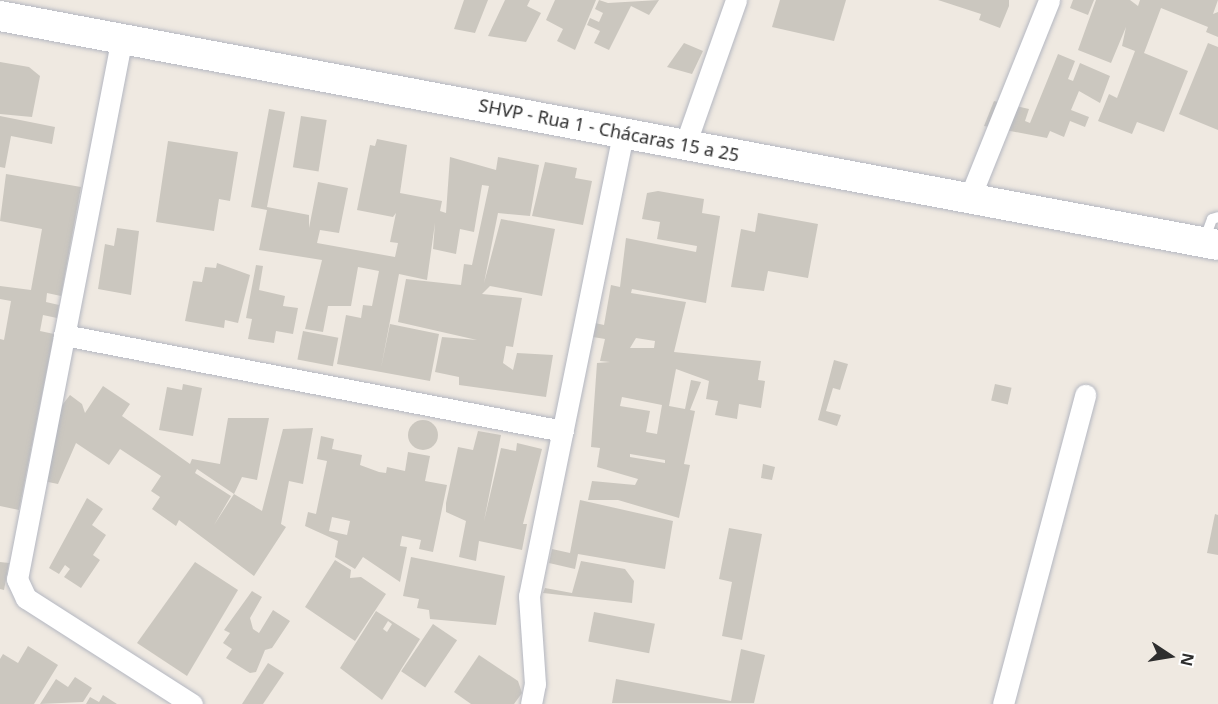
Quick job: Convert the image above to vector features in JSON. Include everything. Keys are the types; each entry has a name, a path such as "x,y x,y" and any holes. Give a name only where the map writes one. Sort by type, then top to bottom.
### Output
{"street":[{"path":"685,145 736,0"},
{"path":"970,197 1049,0"},
{"name":"SHVP - Rua 1 - Chácaras 15 a 25","path":"0,16 970,197 1213,234"},
{"path":"122,37 17,579 20,590 192,704"},
{"path":"531,704 536,684 529,596 623,134"},
{"path":"64,334 563,431"},
{"path":"1003,704 1085,395"}],"building":[{"path":"464,0 488,0 475,33 454,29"},
{"path":"505,0 530,0 527,6 541,13 526,42 488,36"},
{"path":"555,0 596,0 575,50 557,41 563,29 546,20"},
{"path":"599,0 608,3 659,0 649,15 631,6 609,50 594,43 600,31 587,25 590,18 599,22 603,13 595,9"},
{"path":"780,0 846,0 834,41 772,27"},
{"path":"938,0 1009,0 1009,6 1000,28 979,20 981,14"},
{"path":"1073,0 1094,0 1088,15 1070,8"},
{"path":"1096,0 1130,0 1138,6 1140,0 1218,0 1213,14 1218,12 1218,37 1206,32 1208,27 1161,8 1144,53 1188,71 1164,132 1137,122 1132,134 1098,121 1109,94 1117,98 1135,51 1122,46 1126,27 1111,63 1078,50"},
{"path":"684,43 703,51 692,74 667,67"},
{"path":"1208,43 1218,47 1218,130 1179,114"},
{"path":"1058,54 1075,61 1068,79 1073,81 1080,63 1110,76 1100,103 1079,91 1071,110 1089,117 1085,127 1070,121 1064,137 1050,131 1047,138 984,126 994,101 1029,109 1025,121 1030,123"},
{"path":"0,62 29,67 40,76 32,117 0,114"},
{"path":"269,109 285,112 267,207 309,215 309,228 318,182 348,188 339,233 320,230 317,243 395,257 398,243 390,242 396,213 393,217 357,210 370,145 375,146 377,139 407,145 400,193 442,201 440,211 446,213 450,157 496,170 498,157 539,165 530,216 498,213 484,283 501,219 555,229 542,296 490,286 482,294 522,298 513,347 506,346 503,363 513,370 517,353 553,355 546,397 459,385 459,377 435,372 442,337 477,340 398,322 406,279 461,285 464,264 472,265 489,186 482,185 474,232 460,229 456,254 433,249 435,223 427,280 399,274 381,368 390,324 439,334 430,381 337,364 346,315 361,318 363,305 372,306 379,271 358,267 351,306 328,306 323,332 305,329 322,260 259,250 267,210 251,207"},
{"path":"0,116 55,127 52,144 11,136 5,168 0,167"},
{"path":"301,116 327,120 319,171 293,167"},
{"path":"168,141 238,152 230,201 219,199 214,231 156,222"},
{"path":"545,162 577,168 575,178 592,181 583,225 532,216"},
{"path":"6,174 81,187 61,296 47,293 46,302 59,305 57,318 43,315 40,331 54,334 19,510 0,506 0,339 4,340 11,301 0,299 0,286 31,290 42,229 0,221"},
{"path":"658,191 704,199 702,213 720,216 706,303 632,289 631,293 686,302 674,352 761,361 758,380 765,381 761,408 739,404 737,419 715,415 718,401 706,399 709,381 676,369 669,406 685,409 691,380 701,382 690,410 695,411 684,464 690,465 679,518 618,500 588,500 592,481 635,485 638,479 597,467 600,448 591,447 597,363 610,362 600,361 605,339 593,337 595,323 604,325 611,285 620,287 626,238 696,252 697,246 657,239 660,222 642,219 647,193","holes":["636,338 655,341 654,348 630,348","622,397 662,405 657,434 646,432 650,411 620,406","630,454 665,460 665,463 630,457"]},
{"path":"758,213 818,224 808,278 768,271 764,291 731,287 741,229 755,232"},
{"path":"117,228 139,231 131,295 98,289 105,244 114,246"},
{"path":"217,263 250,275 238,323 225,320 224,328 185,321 193,281 202,282 205,267 216,268"},
{"path":"256,265 263,266 259,290 285,296 283,306 298,308 293,334 276,331 274,343 248,339 252,319 246,318"},
{"path":"303,331 338,338 333,366 297,359"},
{"path":"834,360 848,364 840,390 833,388 826,411 841,415 837,426 818,420"},
{"path":"183,384 202,388 193,436 159,430 167,387 182,390"},
{"path":"995,384 1012,388 1008,404 991,401"},
{"path":"103,386 130,404 122,416 190,464 192,459 220,464 228,418 269,418 257,480 242,477 234,494 262,511 283,429 313,428 303,484 289,481 281,524 286,527 254,576 179,520 176,526 152,509 160,497 151,491 161,476 120,449 109,465 76,443 58,484 43,481 55,420 63,404 70,395 82,404 85,413","holes":["197,469 234,494 214,525 231,496 195,473"]},
{"path":"423,420 434,424 438,435 434,446 423,450 412,446 408,435 412,424"},
{"path":"478,431 501,435 484,521 501,448 516,451 517,443 542,449 523,524 527,524 522,550 479,541 476,561 459,557 466,521 446,512 446,503 458,447 473,450"},
{"path":"321,436 334,439 332,449 362,455 360,465 379,472 386,473 387,467 405,471 408,452 430,456 425,481 447,485 433,552 419,549 421,540 402,536 400,546 407,547 400,582 363,557 355,569 335,557 338,541 305,526 308,512 316,514 327,461 317,459","holes":["332,517 350,521 347,535 329,531"]},
{"path":"763,464 775,467 772,480 761,478"},
{"path":"87,498 103,509 92,525 106,535 93,555 100,560 81,588 64,577 70,569 65,565 59,574 49,568"},
{"path":"580,500 673,521 665,569 578,554 575,569 549,563 552,549 570,553"},
{"path":"1215,514 1218,515 1218,555 1207,553"},
{"path":"729,528 762,534 742,640 722,636 732,582 719,579"},
{"path":"411,557 505,576 496,625 430,619 429,610 417,608 419,599 403,596"},
{"path":"335,560 351,570 350,578 361,577 386,594 355,641 305,607"},
{"path":"581,561 625,569 634,581 632,603 543,593 545,588 572,593"},
{"path":"0,562 9,563 4,590 0,589"},
{"path":"195,562 238,590 187,676 137,643"},
{"path":"252,591 262,597 250,618 253,629 259,633 273,610 290,621 272,648 265,650 256,672 250,673 226,658 232,649 223,643 230,633 224,630"},
{"path":"376,611 420,639 382,700 340,668","holes":["388,621 392,624 387,632 383,629"]},
{"path":"594,612 655,624 649,653 588,641"},
{"path":"433,624 457,640 425,687 401,671"},
{"path":"28,646 58,665 34,704 0,704 0,659 3,654 18,663"},
{"path":"741,649 765,655 754,703 612,703 616,679 731,701"},
{"path":"479,655 518,681 522,693 514,704 471,704 454,692"},
{"path":"268,663 284,673 263,704 242,704"},
{"path":"75,677 92,688 83,702 40,704 56,679 68,687"},
{"path":"103,695 117,704 86,704 90,697 99,702"}]}
